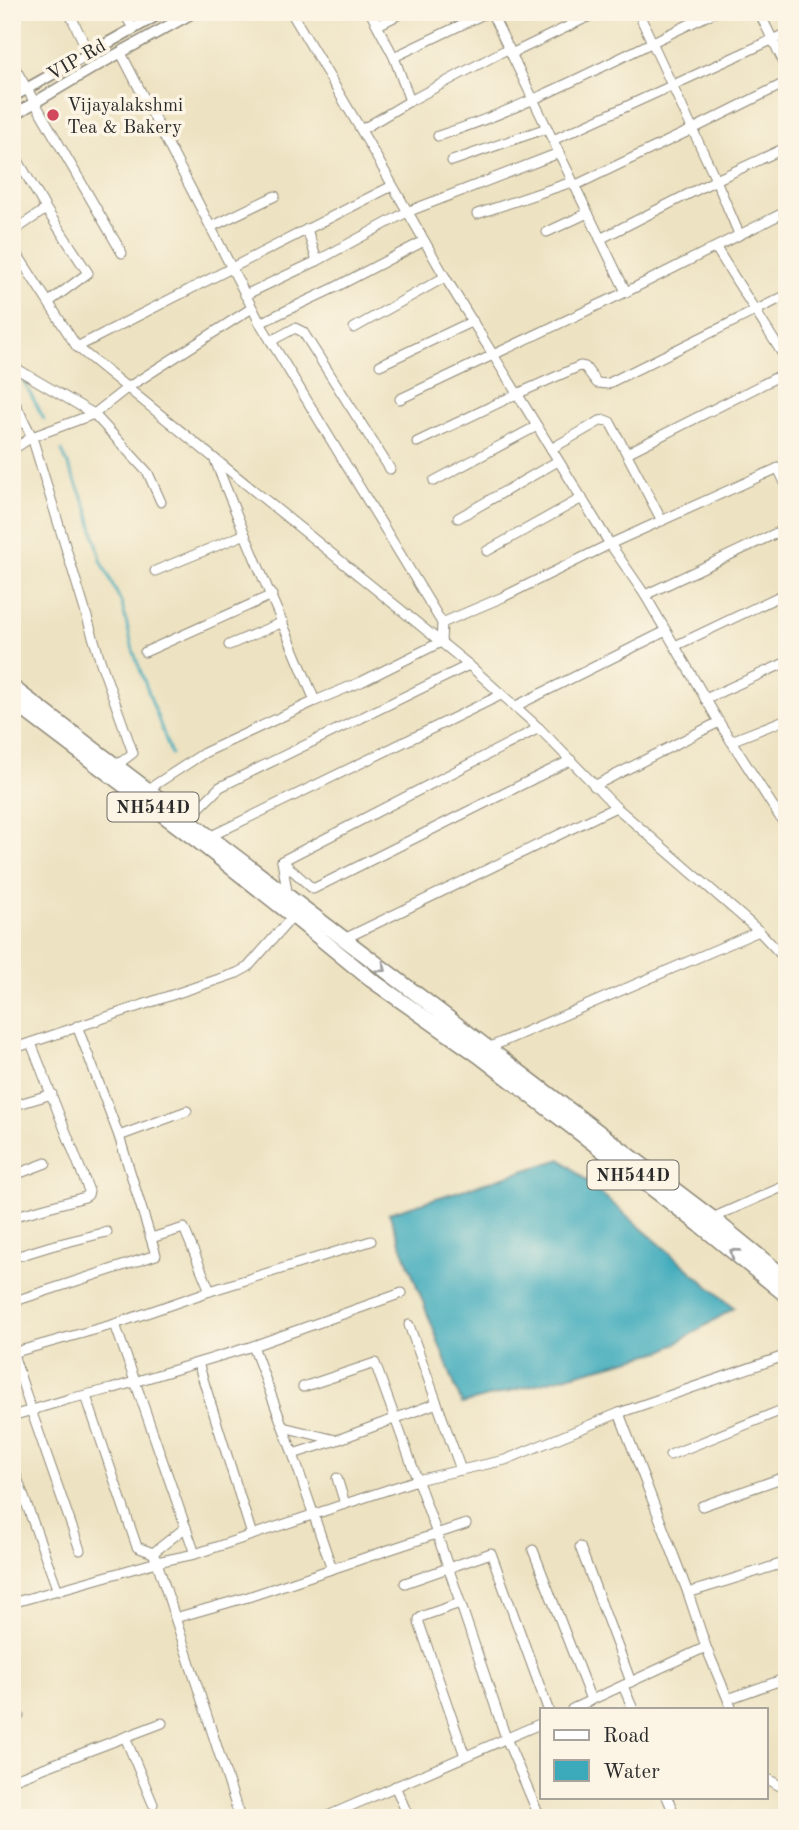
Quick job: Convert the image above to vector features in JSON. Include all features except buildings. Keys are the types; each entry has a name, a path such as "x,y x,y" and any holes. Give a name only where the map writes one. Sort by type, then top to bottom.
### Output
{"highway":[{"name":"NH544D","path":"12,687 29,707 370,979 478,1055 700,1225 787,1296"},
{"name":"NH544D","path":"12,701 29,707 116,766 712,1218 787,1279"}],"street":[{"path":"69,12 89,54"},
{"path":"124,12 133,29"},
{"name":"VIP Rd","path":"12,97 163,12"},
{"name":"VIP Rd","path":"12,116 194,12"},
{"path":"290,12 445,277 610,544 645,595 705,699 785,825"},
{"path":"370,12 394,57 410,101"},
{"path":"378,25 404,12"},
{"path":"394,57 489,12 625,292"},
{"path":"361,130 410,101 510,51 598,12"},
{"path":"638,12 739,234"},
{"path":"438,136 534,100 715,12"},
{"path":"759,12 787,69"},
{"path":"553,140 787,33"},
{"path":"121,53 260,323 442,623 441,642"},
{"path":"12,64 122,253"},
{"path":"477,214 573,184 787,82"},
{"path":"452,161 547,128"},
{"path":"600,239 716,180 787,148"},
{"path":"12,150 88,273 49,302"},
{"path":"245,295 317,261 407,212 559,153"},
{"path":"77,347 392,186"},
{"path":"211,227 275,196"},
{"path":"12,232 46,209"},
{"path":"400,399 716,248 787,211"},
{"path":"547,232 588,213"},
{"path":"307,229 317,261"},
{"path":"260,323 424,241"},
{"path":"12,246 77,347 469,665 539,728 616,807 759,931 787,961"},
{"path":"716,248 787,361"},
{"path":"354,328 445,277"},
{"path":"417,442 580,366 585,367 597,383 607,384 787,295"},
{"path":"12,450 32,437 94,414 127,388 252,307"},
{"path":"380,365 473,321"},
{"path":"271,341 295,328 303,332 390,469"},
{"path":"12,366 94,414 148,473 161,502"},
{"path":"627,453 787,372"},
{"path":"12,397 32,437 101,663 133,753 116,766"},
{"path":"551,449 600,421 610,422 662,521"},
{"path":"434,481 537,426"},
{"path":"214,458 243,535 272,595 315,701"},
{"path":"458,518 558,461"},
{"path":"442,623 783,466 787,486"},
{"path":"487,551 582,498"},
{"path":"645,595 787,528"},
{"path":"155,571 243,535"},
{"path":"675,646 784,594"},
{"path":"145,652 272,595"},
{"path":"229,645 283,622"},
{"path":"514,707 666,631"},
{"path":"147,790 204,753 361,682 441,642"},
{"path":"705,699 787,662"},
{"path":"187,820 220,787 469,665"},
{"path":"209,836 500,695"},
{"path":"12,722 29,707"},
{"path":"731,741 787,719"},
{"path":"594,786 719,722"},
{"path":"282,861 539,728"},
{"path":"282,861 313,889 571,760"},
{"path":"344,939 616,807"},
{"path":"282,861 288,897"},
{"path":"12,1049 237,973 248,967 293,916"},
{"path":"488,1048 759,931"},
{"path":"12,1302 156,1255 119,1136 77,1026"},
{"path":"12,1217 85,1197 89,1191 32,1043"},
{"path":"12,1106 52,1094"},
{"path":"119,1136 187,1111"},
{"path":"12,1176 46,1163"},
{"path":"712,1218 787,1185"},
{"path":"151,1238 184,1228 210,1291"},
{"path":"12,1258 107,1232"},
{"path":"80,1550 12,1352 115,1324 371,1241"},
{"path":"12,1416 253,1346 402,1293"},
{"path":"115,1324 195,1554"},
{"path":"409,1325 461,1470"},
{"path":"253,1346 332,1569"},
{"path":"12,1603 58,1591 155,1558 195,1554 417,1480 505,1460 620,1413 787,1355"},
{"path":"198,1363 252,1535"},
{"path":"303,1387 375,1363 437,1534 506,1738 540,1818"},
{"path":"86,1396 137,1547 155,1558 240,1818"},
{"path":"293,1454 437,1403"},
{"path":"670,1455 787,1408"},
{"path":"620,1413 706,1647 732,1708"},
{"path":"283,1427 337,1440"},
{"path":"12,1464 58,1591"},
{"path":"702,1506 787,1476"},
{"path":"337,1478 345,1504"},
{"path":"175,1618 248,1597 466,1524"},
{"path":"155,1558 186,1527"},
{"path":"580,1547 633,1708"},
{"path":"533,1550 591,1700"},
{"path":"405,1583 491,1553 548,1708"},
{"path":"688,1593 787,1562"},
{"path":"460,1603 423,1616 419,1623 465,1756"},
{"path":"574,1708 706,1647"},
{"path":"728,1699 787,1678"},
{"path":"12,1780 162,1723"},
{"path":"323,1818 340,1814 395,1786 540,1724"},
{"path":"125,1737 153,1804"},
{"path":"768,1779 780,1787 787,1786"},
{"path":"395,1786 409,1818"},
{"path":"667,1798 676,1818"}],"water":[{"path":"561,1159 734,1308 665,1350 462,1404 389,1213"}],"waterway":[{"path":"23,380 44,419"},
{"path":"62,451 88,510 101,560 122,604 133,650 171,754"}],"place":[{"name":"Vijayalakshmi Tea & Bakery","path":"53,115"}]}
